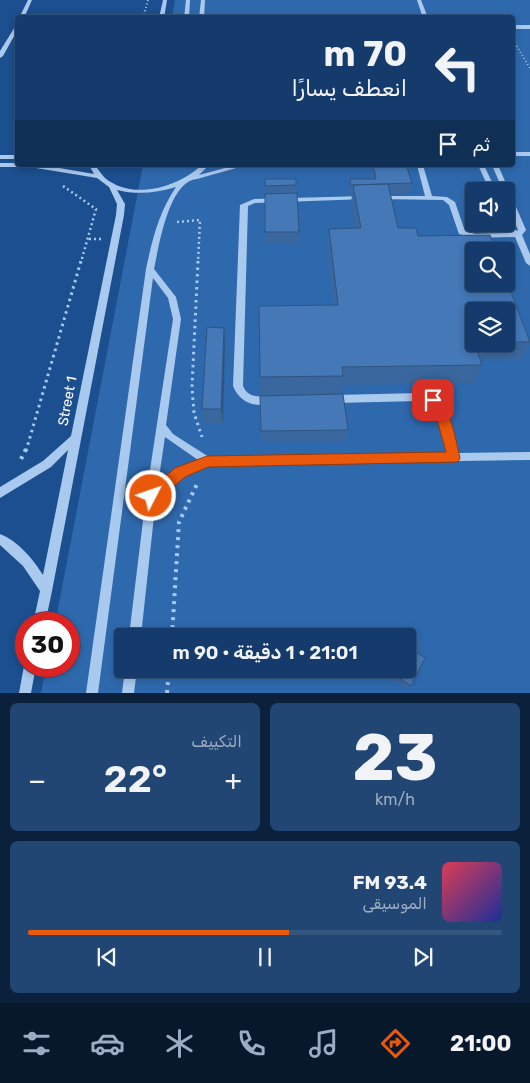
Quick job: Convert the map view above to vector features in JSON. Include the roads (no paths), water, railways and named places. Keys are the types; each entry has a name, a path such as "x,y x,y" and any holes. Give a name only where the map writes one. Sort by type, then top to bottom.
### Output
{"street":[{"path":"22,15 30,0"},
{"path":"162,15 165,0"},
{"path":"186,15 188,0"},
{"path":"201,15 203,0"},
{"path":"419,0 425,15"},
{"path":"515,27 530,27"},
{"path":"0,56 15,29"},
{"path":"515,154 530,154"},
{"path":"0,157 15,157"},
{"path":"0,165 15,165"},
{"path":"42,167 96,176 112,186 134,191 158,190 237,167"},
{"path":"93,167 96,176"},
{"path":"192,179 204,167"},
{"path":"421,167 429,197"},
{"path":"483,167 489,182"},
{"path":"496,167 502,182"},
{"path":"92,693 150,269 159,222 168,202 181,184"},
{"name":"Street 1","path":"42,612 74,439 120,215 121,204 112,186"},
{"path":"277,400 250,400 240,392 238,386 244,205 254,201 429,197 449,200 459,228 468,235 518,235"},
{"path":"515,213 522,230 518,235"},
{"path":"514,232 518,235 530,262"},
{"path":"136,628 151,496 177,319 172,296 150,269"},
{"path":"325,399 421,397 433,400 440,407 454,458"},
{"path":"161,426 170,437 207,461"},
{"path":"2,492 47,464 74,439"},
{"path":"151,496 180,472 207,461 530,456"},
{"path":"0,539 15,549 33,568 46,591"},
{"path":"25,693 28,677"},
{"path":"128,693 130,678"}]}
